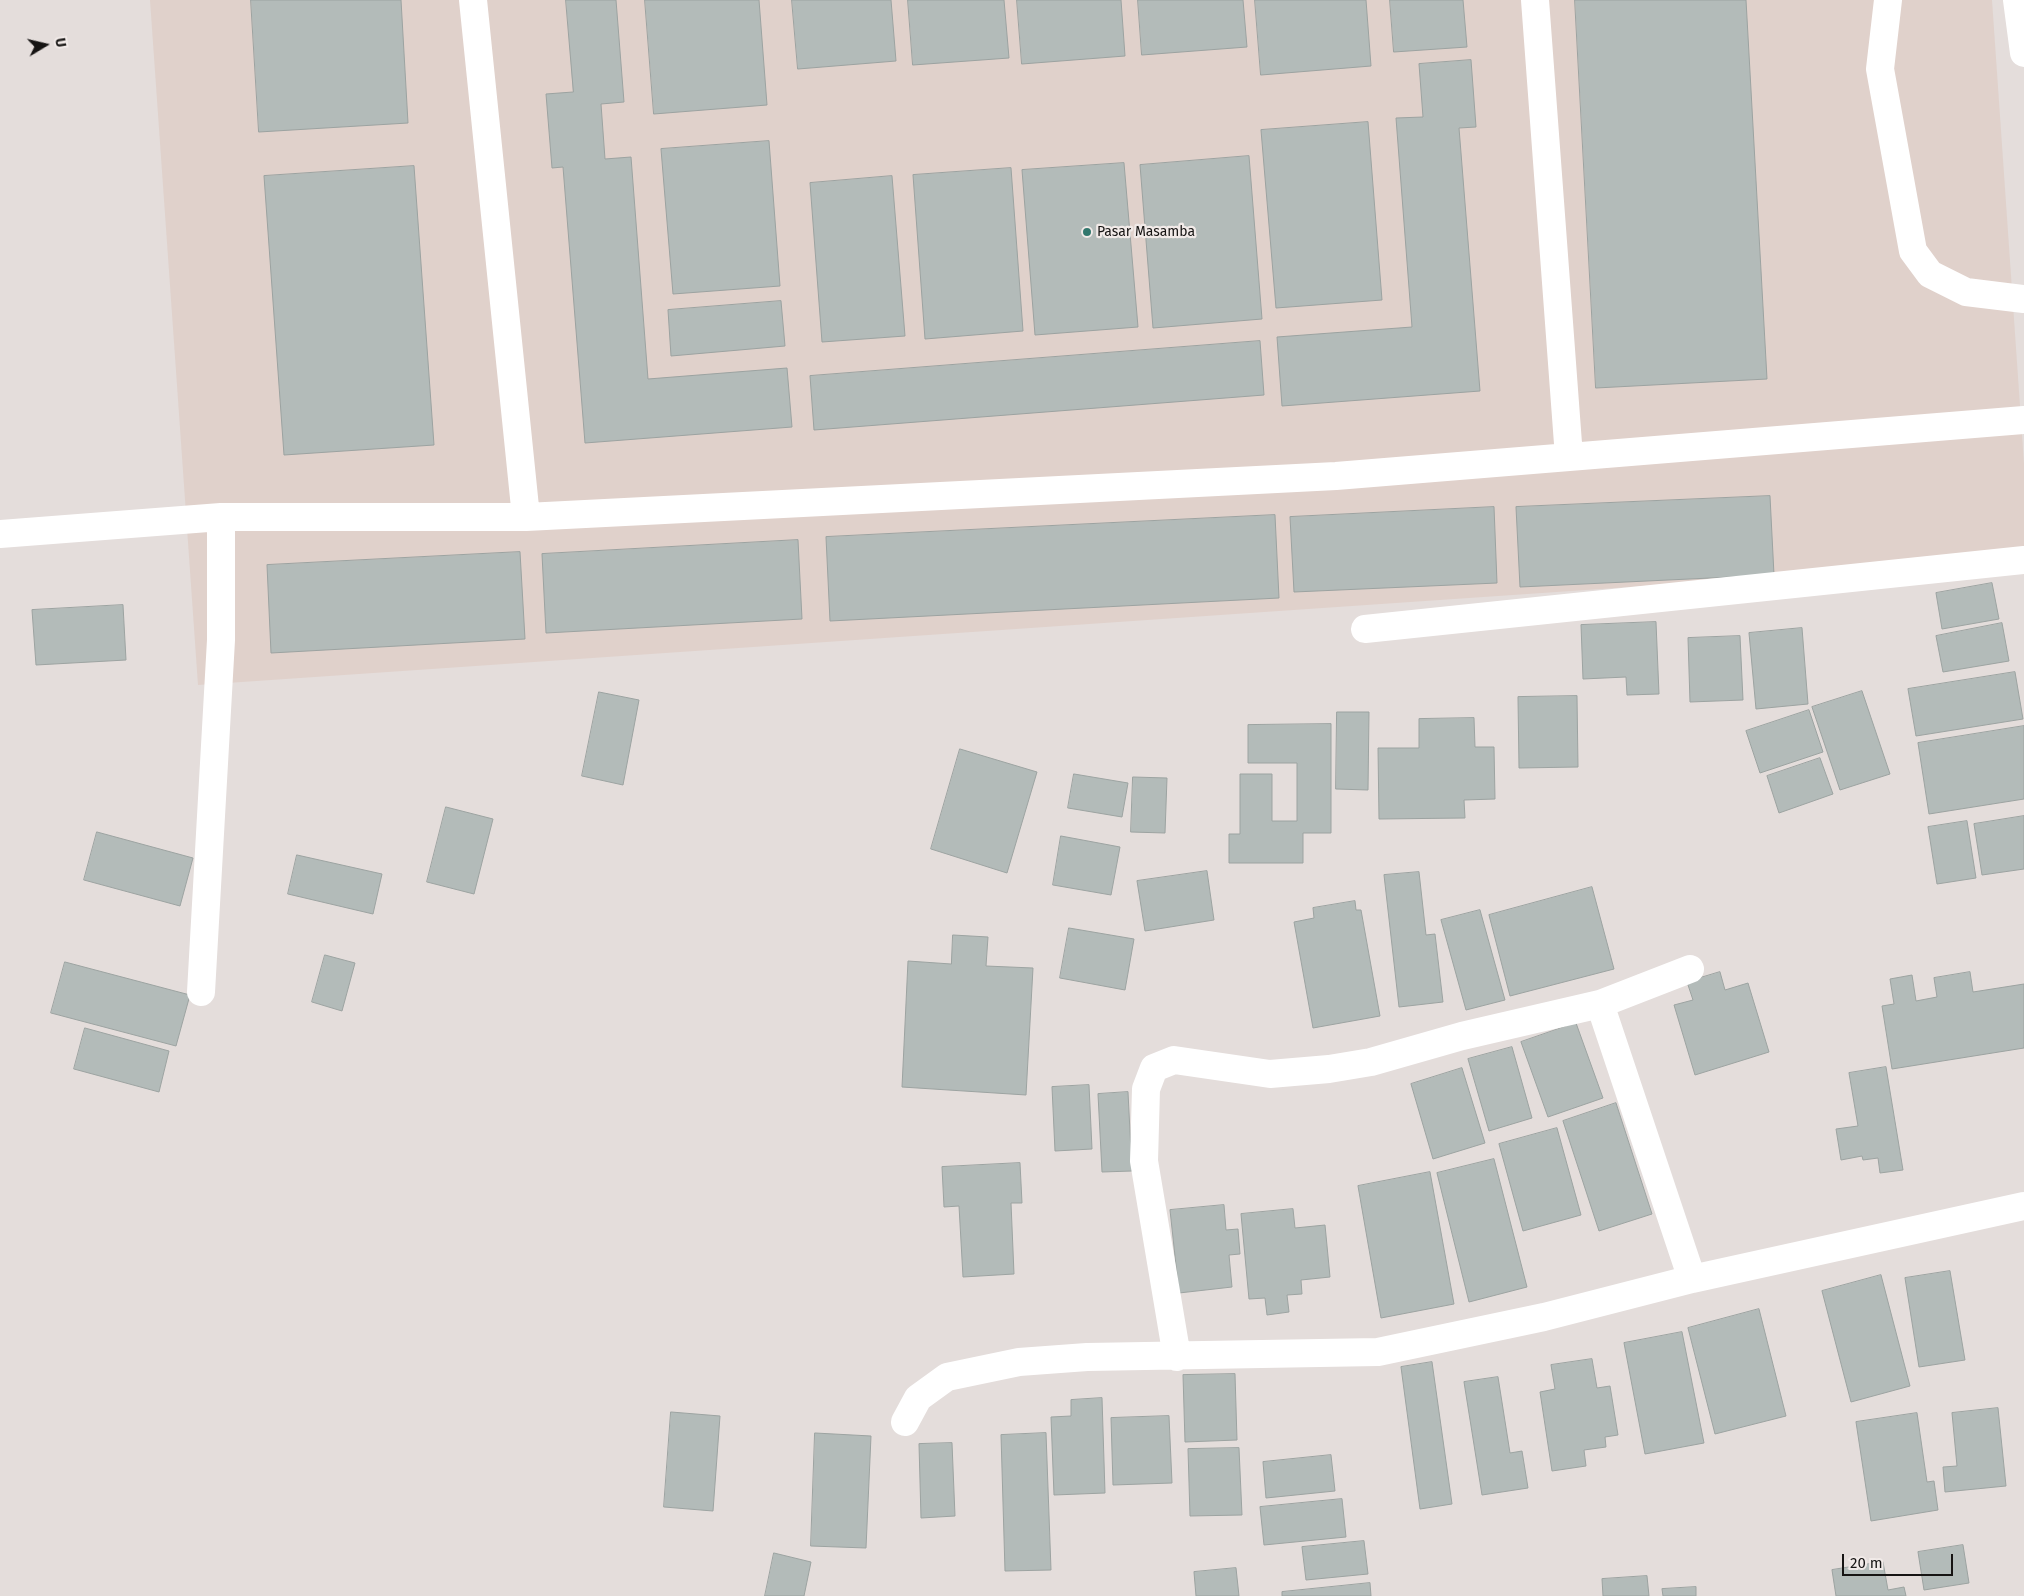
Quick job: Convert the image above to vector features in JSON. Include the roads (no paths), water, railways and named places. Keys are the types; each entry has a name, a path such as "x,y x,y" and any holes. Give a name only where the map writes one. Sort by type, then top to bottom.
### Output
{"main road":[{"path":"473,0 526,517"},
{"path":"1535,0 1568,456"},
{"path":"1888,0 1880,69 1913,251 1930,274 1966,292 2024,299"},
{"path":"2017,0 2024,53"},
{"path":"0,534 221,517 526,517 1336,476 2024,420"},
{"path":"202,992 221,640 221,517"},
{"path":"1365,630 2024,560"},
{"path":"1177,1357 1144,1161 1146,1089 1154,1068 1174,1060 1270,1074 1363,1064 1462,1036 1600,1004 1690,969"},
{"path":"1600,1004 1692,1279"},
{"path":"905,1422 918,1398 947,1377 1020,1362 1087,1358 1378,1352 1544,1317 1692,1279 2024,1206"}],"place":[{"name":"Pasar Masamba","path":"1087,232"}]}
